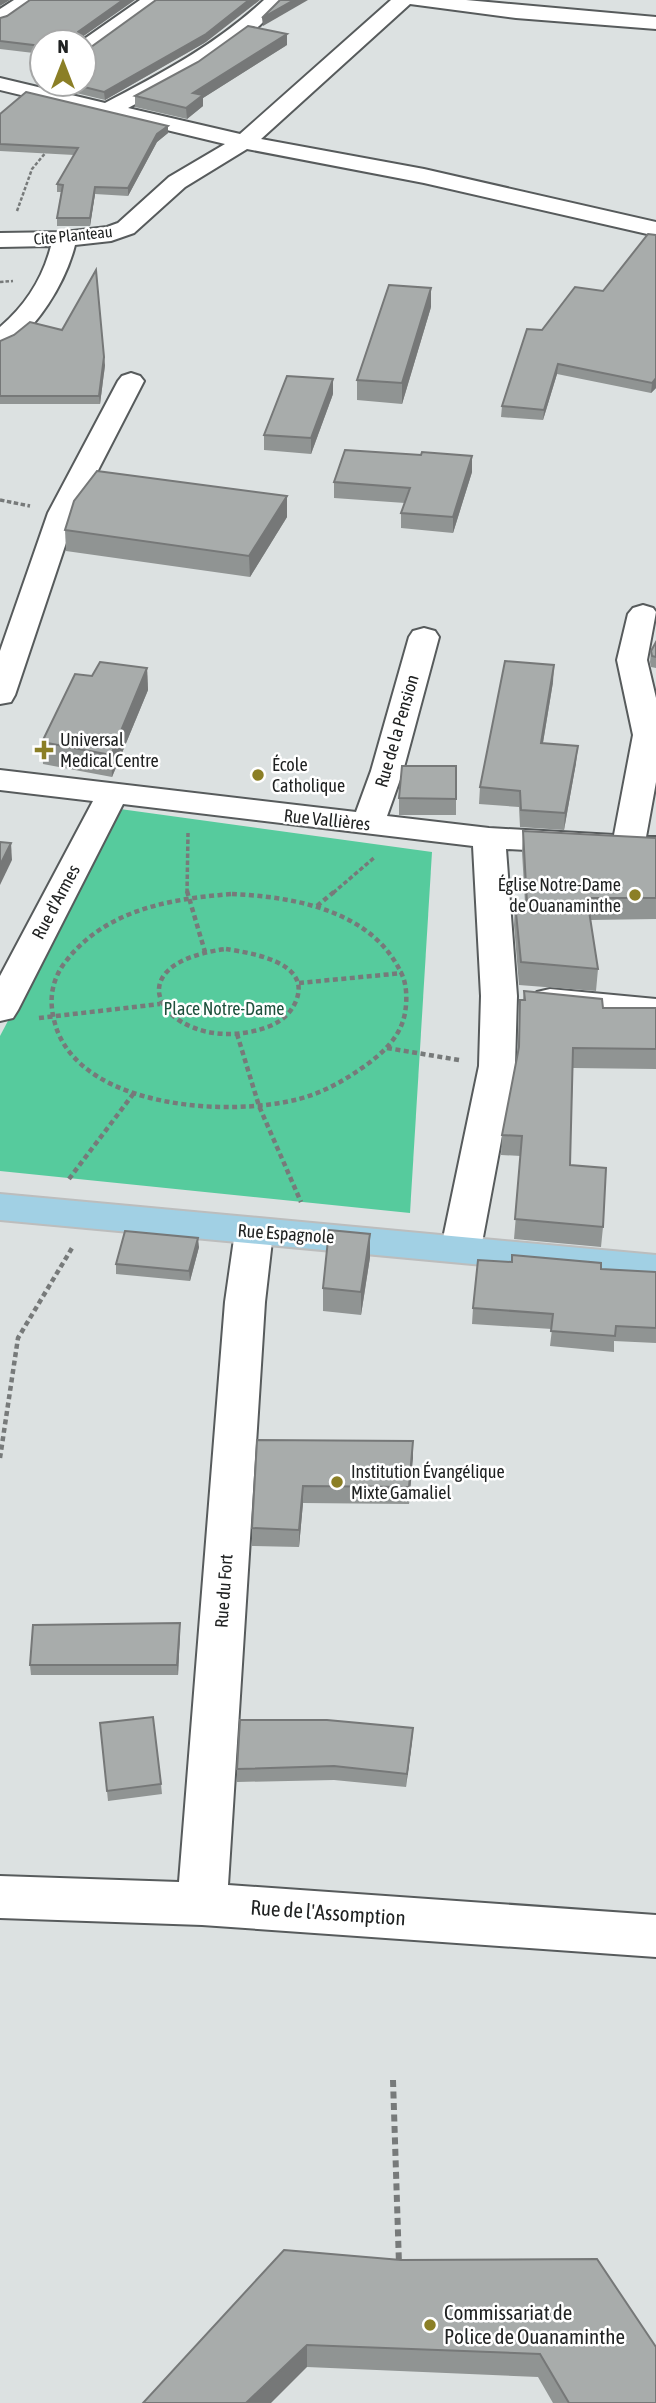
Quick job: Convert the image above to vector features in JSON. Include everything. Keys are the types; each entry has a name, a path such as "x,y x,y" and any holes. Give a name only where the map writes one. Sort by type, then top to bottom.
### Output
{"main road":[{"name":"Rue Espagnole","path":"0,1207 90,1216 250,1253 315,1235 656,1268"}],"street":[{"path":"0,18 27,0"},
{"path":"98,39 153,0"},
{"path":"109,109 190,67 252,22 276,0"},
{"name":"Cite Planteau","path":"1,240 64,239 111,234 125,228 177,182 244,142 403,0"},
{"path":"417,0 516,12 656,23"},
{"path":"0,83 28,85"},
{"path":"9,106 28,91"},
{"path":"75,98 244,142 424,176 656,229"},
{"path":"0,339 37,301 61,261 64,239"},
{"path":"0,695 62,513 131,381"},
{"path":"642,846 649,735 632,660 643,614"},
{"name":"Rue de la Pension","path":"369,824 387,771 424,637"},
{"name":"Rue Vallières","path":"0,780 188,805 489,838 642,846"},
{"name":"Rue d'Armes","path":"0,1010 112,795"},
{"path":"461,1248 497,1066 499,996 489,838"},
{"path":"499,996 656,1010"},
{"name":"Rue du Fort","path":"202,1904 250,1253"},
{"name":"Rue de l'Assomption","path":"0,1897 202,1904 656,1936"}],"path":[{"path":"1,240 20,207 33,169 48,150"},
{"path":"188,805 187,897 205,952"},
{"path":"317,906 408,829"},
{"path":"232,894 275,896 317,906 355,923 385,946 403,973 408,998 403,1023 387,1048 365,1068 334,1086 299,1098 259,1106 216,1108 173,1103 134,1093 92,1072 64,1045 51,1014 53,983 70,954 100,928 140,909 187,897 232,894"},
{"path":"226,949 265,954 293,972 299,983 299,997 292,1010 278,1021 259,1030 237,1034 211,1033 189,1028 171,1018 160,1004 157,991 161,979 171,967 205,952 226,949"},
{"path":"299,983 403,973"},
{"path":"38,1018 51,1014 160,1004"},
{"path":"237,1034 259,1106 315,1235"},
{"path":"387,1048 497,1066"},
{"path":"43,1212 134,1093"},
{"path":"0,1458 18,1338 90,1216"},
{"path":"393,2080 400,2269"}],"green space":[{"name":"Place Notre-Dame","path":"120,809 432,852 410,1213 0,1171 0,1036"}],"building":[{"path":"30,0 123,0 84,28 28,28 28,44 0,41 0,18"},
{"path":"156,0 249,0 206,34 104,92 98,90 98,42"},
{"path":"280,0 294,0 262,18"},
{"path":"248,26 287,34 193,93 203,95 186,108 135,96 198,62"},
{"path":"26,92 28,98 51,98 168,126 157,134 128,188 95,187 90,218 57,218 63,185 57,184 78,148 0,144 0,114"},
{"path":"648,234 656,235 656,378 652,383 558,364 544,410 502,406 527,329 542,330 575,287 603,291"},
{"path":"96,270 104,357 99,396 0,396 0,341 14,335 30,322 62,330"},
{"path":"389,285 431,288 402,383 357,380"},
{"path":"287,376 333,379 311,438 264,435"},
{"path":"345,450 472,456 453,517 401,513 410,488 334,482"},
{"path":"97,471 287,496 249,556 65,530 74,501"},
{"path":"656,642 656,657 652,656 651,651"},
{"path":"505,661 554,665 541,743 578,746 565,813 521,810 520,791 480,787"},
{"path":"100,662 147,668 111,755 42,742 75,674 92,676"},
{"path":"402,766 456,766 456,799 399,798"},
{"path":"523,831 656,838 656,898 587,898 598,969 521,962 515,903 527,903"},
{"path":"0,842 11,843 0,865"},
{"path":"524,991 602,999 603,1008 656,1008 656,1049 573,1048 570,1165 606,1168 603,1227 515,1219 522,1136 502,1135 519,1047 520,1000 525,1000"},
{"path":"329,1230 370,1234 361,1292 323,1288"},
{"path":"125,1231 198,1238 189,1271 116,1264"},
{"path":"512,1255 601,1263 601,1269 656,1272 656,1328 616,1326 615,1336 551,1331 553,1314 473,1308 478,1260 512,1262"},
{"path":"257,1440 413,1441 409,1487 303,1486 299,1530 252,1528"},
{"path":"180,1623 177,1665 30,1665 33,1625"},
{"path":"153,1717 161,1784 107,1791 100,1723"},
{"path":"240,1720 327,1720 413,1728 407,1774 334,1766 237,1769"},
{"name":"Commissariat de Police de Ouanaminthe","path":"284,2250 401,2260 597,2259 656,2347 656,2403 569,2403 540,2354 307,2345 246,2403 143,2403"}],"place":[{"name":"Universal Medical Centre","path":"44,750"},
{"name":"École Catholique","path":"258,775"},
{"name":"Église Notre-Dame de Ouanaminthe","path":"635,895"},
{"name":"Institution Évangélique Mixte Gamaliel","path":"337,1482"},
{"name":"Commissariat de Police de Ouanaminthe","path":"430,2325"}]}
